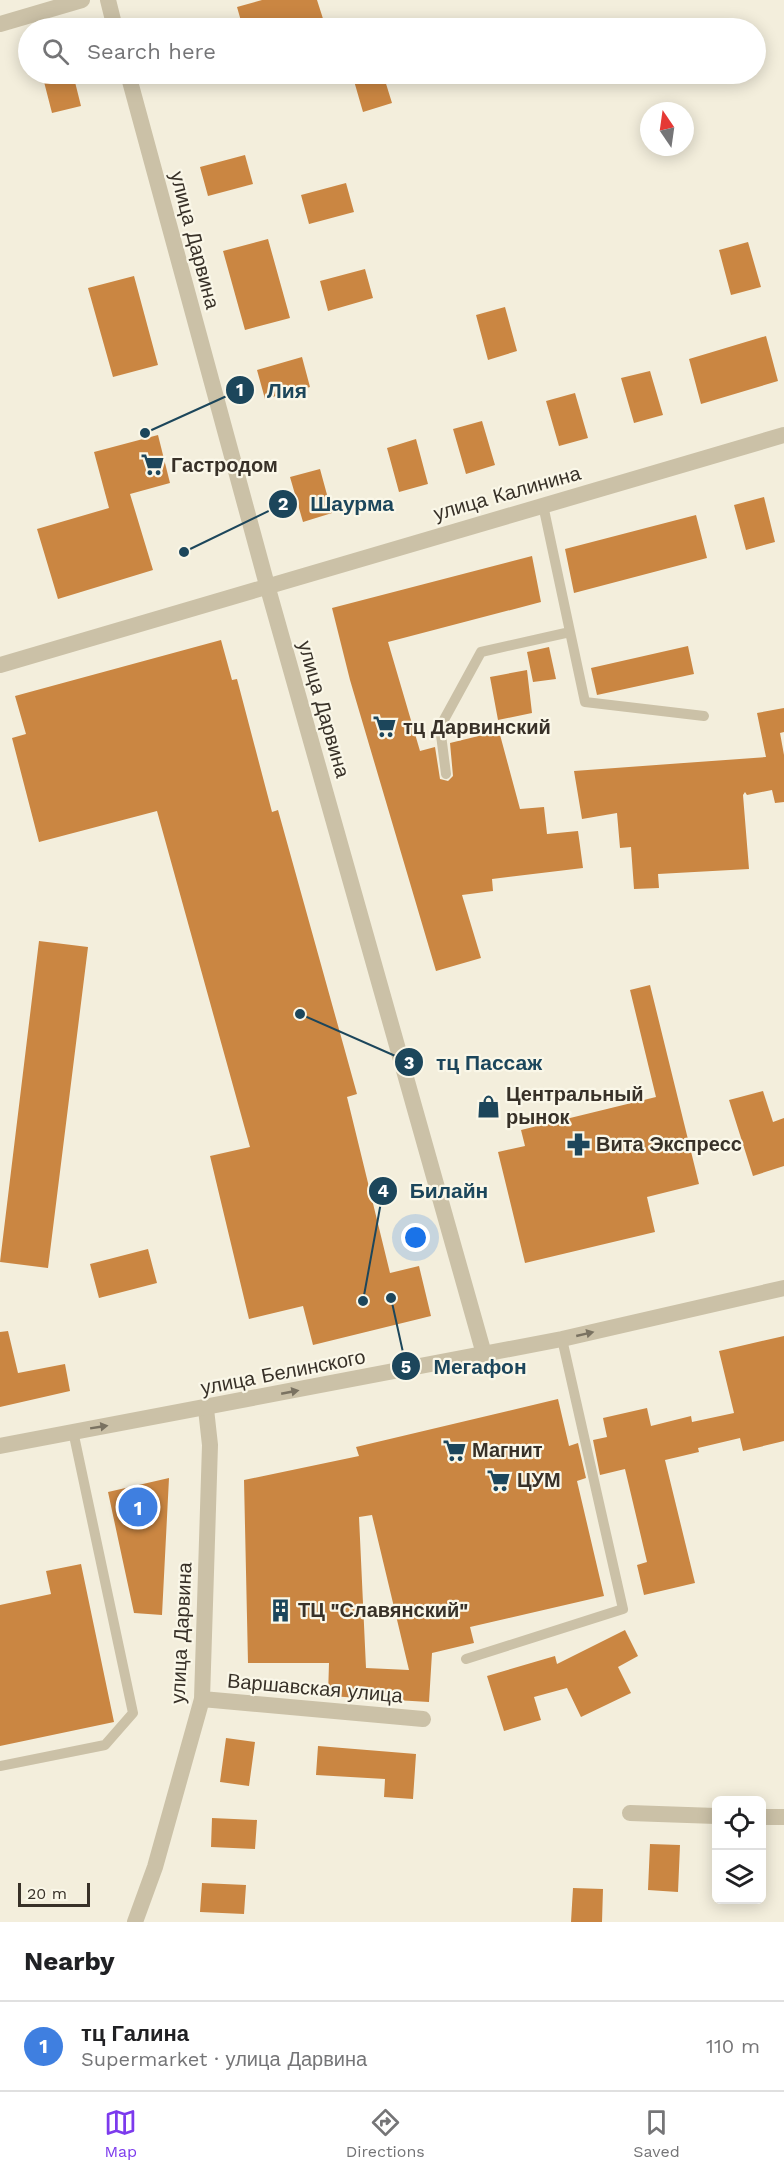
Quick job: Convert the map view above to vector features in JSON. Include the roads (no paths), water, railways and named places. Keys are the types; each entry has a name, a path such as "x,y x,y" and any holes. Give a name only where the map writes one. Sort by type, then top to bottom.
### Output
{"street":[{"path":"20,18 82,0"},
{"path":"108,0 112,18"},
{"path":"0,24 18,19"},
{"name":"улица Дарвина","path":"131,84 267,585 484,1354"},
{"name":"улица Калинина","path":"0,665 784,435"},
{"name":"улица Белинского","path":"0,1446 73,1431 206,1409 562,1339 784,1288"},
{"name":"улица Дарвина","path":"135,1922 155,1867 202,1699 210,1445 206,1409"},
{"name":"Варшавская улица","path":"202,1699 423,1719"},
{"path":"630,1813 712,1816"},
{"path":"766,1817 784,1817"}],"lane":[{"path":"543,505 585,702 704,716"},
{"path":"446,774 440,727 482,652 570,632"},
{"path":"466,1659 623,1609 562,1339"},
{"path":"0,1766 105,1745 133,1713 73,1431"}],"place":[{"name":"Лия","path":"145,433"},
{"name":"Гастродом","path":"153,465"},
{"name":"Шаурма","path":"184,552"},
{"name":"тц Дарвинский","path":"385,727"},
{"name":"тц Пассаж","path":"300,1014"},
{"name":"Центральный рынок","path":"488,1106"},
{"name":"Вита Экспресс","path":"578,1144"},
{"name":"Мегафон","path":"391,1298"},
{"name":"Билайн","path":"363,1301"},
{"name":"Магнит","path":"454,1450"},
{"name":"ЦУМ","path":"499,1480"},
{"name":"тц Галина","path":"138,1507"},
{"name":"ТЦ \"Славянский\"","path":"280,1610"}]}
